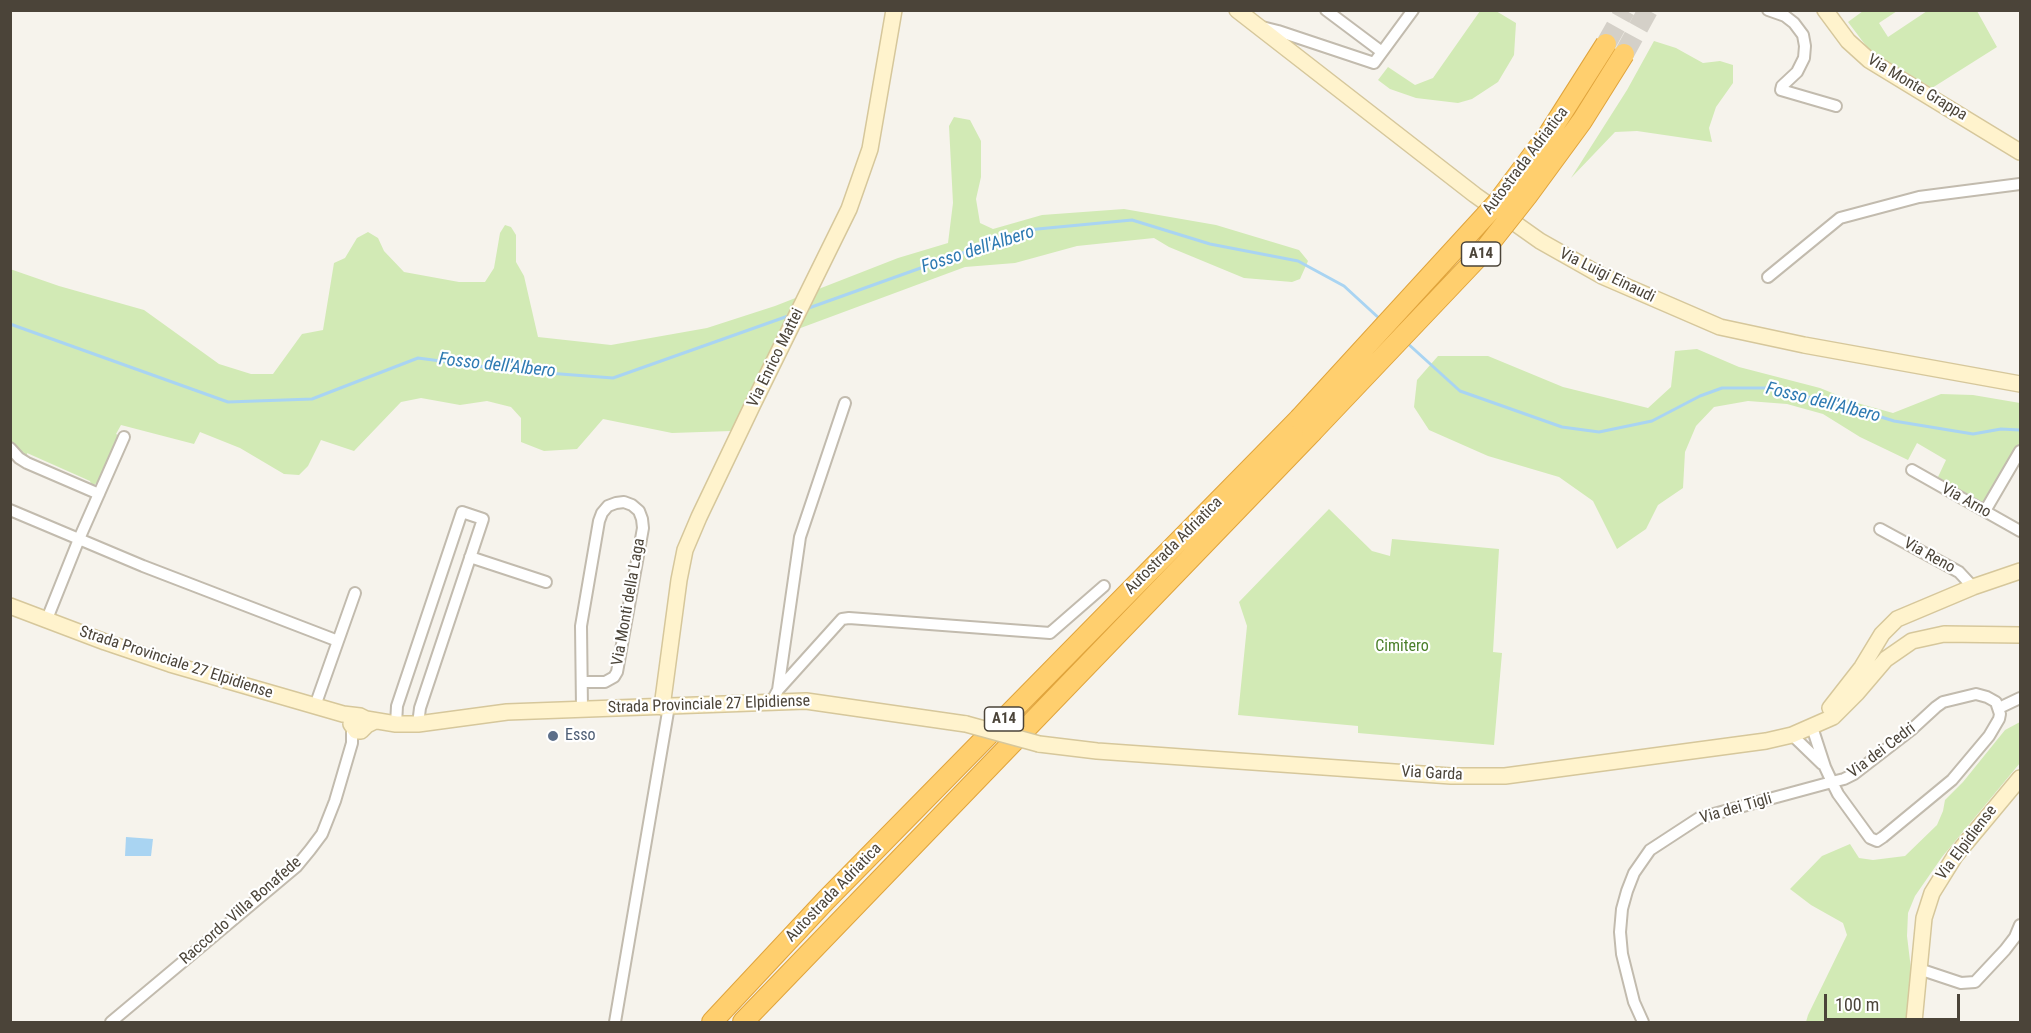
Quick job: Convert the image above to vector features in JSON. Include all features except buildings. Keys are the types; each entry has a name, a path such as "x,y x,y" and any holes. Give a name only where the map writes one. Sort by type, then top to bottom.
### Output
{"highway":[{"name":"Autostrada Adriatica","path":"743,1023 1306,425 1497,203 1550,132 1606,44"},
{"name":"Autostrada Adriatica","path":"712,1023 834,892 1482,253 1582,121 1624,54"}],"main road":[{"name":"Via Enrico Mattei","path":"666,706 679,580 686,550 718,476 849,208 870,149 894,10"},
{"name":"Via Luigi Einaudi","path":"1237,10 1475,195 1539,241 1602,276 1720,327 1804,345 2020,384"},
{"name":"Via Monte Grappa","path":"1825,10 1848,41 1869,60 2020,152"},
{"path":"1817,725 1862,667 1889,626 1905,615 1973,587 2020,571"},
{"name":"Strada Provinciale 27 Elpidiense","path":"10,606 170,664 360,721 418,724 507,712 666,706 775,695 966,724 1039,744"},
{"path":"1817,725 1833,717 1893,653 1912,640 1944,634 2020,635"},
{"name":"Via Garda","path":"1039,744 1108,752 1439,775 1505,776 1754,743 1792,735 1817,725"},
{"name":"Via Elpidiense","path":"1914,1023 1924,918 1936,883 1969,837 2020,778"}],"street":[{"path":"1326,10 1382,52 1413,10"},
{"path":"1768,10 1785,16 1794,23 1803,35 1805,46 1804,58 1797,72 1782,86 1782,90 1836,106"},
{"name":"Via Luigi Einaudi","path":"1258,27 1278,31 1374,63 1382,52"},
{"path":"1767,277 1840,218 1919,197 2020,184"},
{"path":"775,695 800,537 845,403"},
{"path":"47,619 124,437"},
{"path":"10,448 27,463 99,494"},
{"path":"1985,511 2020,451"},
{"name":"Via Arno","path":"1912,470 2020,531"},
{"name":"Via Monti della Laga","path":"616,502 624,502 639,511 643,528 617,672 614,677 605,682 582,682 581,626 599,521 608,506 616,502"},
{"path":"10,510 221,597 338,641"},
{"path":"396,724 398,706 462,512 483,519 420,708 418,724"},
{"name":"Via Reno","path":"1880,528 1959,572 1973,587"},
{"path":"470,557 546,582"},
{"path":"775,695 842,619 1050,633 1104,586"},
{"path":"315,706 355,593"},
{"path":"428,614 449,621"},
{"path":"582,682 582,708"},
{"name":"Via dei Cedri","path":"1976,694 1987,696 1996,702 1999,708 1999,719 1989,736 1952,780 1877,841 1870,838 1832,782 1854,774 1943,702 1976,694"},
{"path":"1999,708 2020,698"},
{"path":"615,1023 666,706"},
{"name":"Raccordo Villa Bonafede","path":"111,1023 296,867 325,828 360,721"},
{"path":"1817,725 1825,767 1832,782"},
{"path":"1792,735 1825,767"},
{"name":"Via dei Tigli","path":"1643,1023 1626,974 1620,932 1622,909 1627,891 1634,873 1650,850 1665,838 1699,818 1832,782"},
{"path":"1919,969 1961,983 1975,982 2005,950 2015,937 2020,925"}],"green space":[{"path":"1480,11 1496,11 1516,23 1514,55 1498,82 1472,99 1458,103 1416,98 1390,89 1378,80 1388,67 1415,85 1433,78"},
{"path":"1863,11 1897,11 1879,23 1888,37 1927,11 1977,11 1997,47 1932,88 1870,51 1848,22"},
{"path":"1654,41 1676,48 1703,63 1720,61 1733,65 1733,83 1716,107 1709,128 1712,142 1637,131 1615,132 1571,178 1627,90"},
{"path":"954,117 970,120 981,141 981,177 976,199 980,223 993,229 1042,215 1124,209 1216,225 1299,250 1308,261 1300,279 1292,282 1244,278 1169,247 1154,238 1077,246 1015,263 965,267 779,336 731,431 672,433 603,419 577,449 544,451 521,442 521,418 511,407 487,401 460,405 421,398 401,402 354,451 321,440 308,466 299,475 284,474 240,448 200,432 194,444 121,425 116,434 121,437 103,477 92,487 90,481 27,453 28,460 11,444 10,269 59,286 144,310 219,364 251,374 273,374 302,334 323,330 334,263 345,258 357,238 368,232 378,238 384,251 404,272 459,282 485,282 494,268 500,233 505,225 511,227 516,235 516,262 524,276 538,337 611,345 707,328 775,306 898,258 948,243 953,203 949,126"},
{"path":"1697,349 1739,367 1820,388 1857,403 1893,413 1941,394 1973,395 2020,403 2020,443 1984,503 1938,477 1946,460 1917,443 1908,460 1860,437 1823,414 1787,404 1748,401 1714,407 1696,426 1685,452 1683,488 1658,505 1646,529 1617,549 1593,501 1559,477 1488,456 1429,430 1414,407 1417,380 1438,356 1488,356 1563,387 1648,408 1671,387 1675,351"},
{"name":"Cimitero","path":"1329,509 1372,551 1390,556 1392,539 1499,549 1493,652 1502,653 1494,745 1358,733 1358,726 1238,715 1247,626 1239,602"},
{"path":"2020,722 2020,763 1942,857 1915,896 1908,913 1907,936 1911,969 1908,1022 1806,1022 1847,935 1843,923 1811,905 1790,889 1822,856 1850,844 1859,858 1873,860 1905,856 1937,825 1945,800 1963,782 2005,730"}],"water":[{"path":"126,837 153,839 151,856 125,856"}],"waterway":[{"name":"Fosso dell'Albero","path":"806,309 1027,230 1132,220 1210,244 1298,261 1344,286 1381,320"},
{"name":"Fosso dell'Albero","path":"10,324 228,402 312,399 418,358 508,370 613,378 791,315"},
{"name":"Fosso dell'Albero","path":"1406,342 1460,391 1562,427 1599,432 1652,421 1700,396 1722,388 1766,388 1836,403 1894,421 1973,434 2001,429 2020,430"}],"tunnel":[{"path":"1606,44 1625,10"},
{"path":"1624,54 1648,10"}],"place":[{"name":"Esso","path":"553,736"}]}
